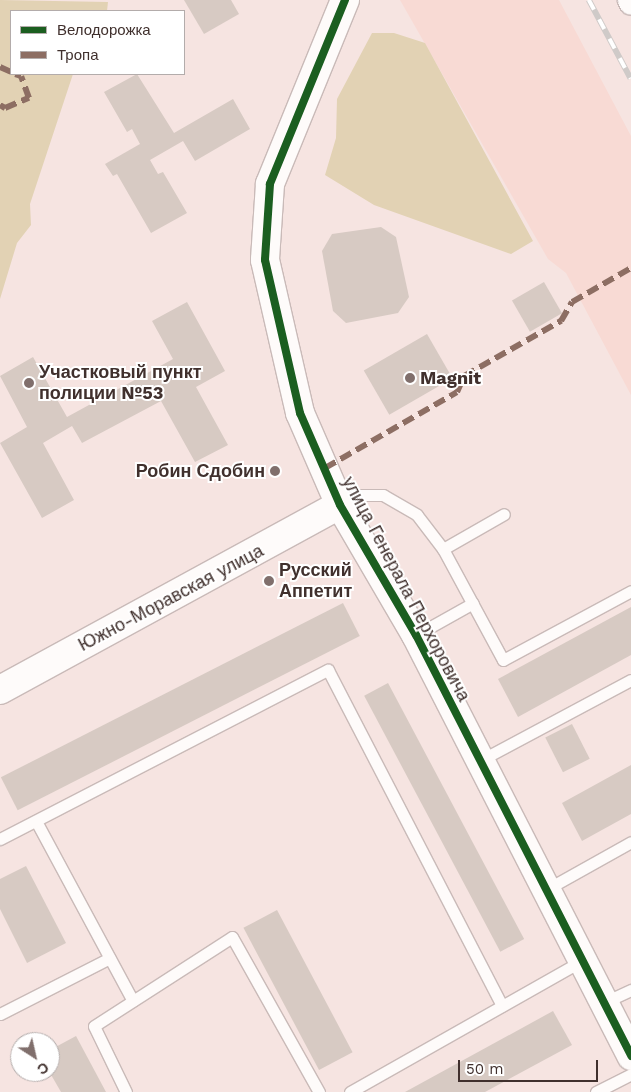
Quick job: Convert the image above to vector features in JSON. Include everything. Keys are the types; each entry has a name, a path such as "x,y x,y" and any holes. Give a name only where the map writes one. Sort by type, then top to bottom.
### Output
{"street":[{"name":"улица Генерала Перхоровича","path":"345,0 270,184 265,260 300,413 340,506 416,635 584,960 631,1056"},
{"path":"629,0 631,4"},
{"name":"Южно-Моравская улица","path":"0,690 340,506"}],"lane":[{"path":"340,506 361,495 383,495 417,515 443,549 503,660 631,591"},
{"path":"443,549 504,514"},
{"path":"416,635 473,604"},
{"path":"0,839 328,670 502,1006"},
{"path":"481,760 631,680"},
{"path":"36,821 133,1001"},
{"path":"547,889 631,842"},
{"path":"126,1092 94,1026 232,938 319,1092"},
{"path":"0,1014 110,958"},
{"path":"350,1092 584,960"},
{"path":"605,1002 631,990"},
{"path":"596,1092 631,1074"}],"shaded area":[{"path":"0,0 108,2 107,10 10,10 10,75 73,75 30,204 31,225 17,243 0,299"},
{"path":"400,0 559,0 631,136 631,395 566,273 548,259"},
{"path":"372,33 394,33 425,43 533,241 511,254 374,205 325,175 336,138 337,99"}],"building":[{"path":"184,0 231,0 239,14 204,34"},
{"path":"138,75 174,133 233,99 250,129 195,161 183,141 150,160 158,174 163,172 187,213 151,233 117,174 113,176 105,164 140,144 132,129 127,132 104,92"},
{"path":"381,227 396,237 409,297 398,313 346,323 333,311 322,251 332,234"},
{"path":"544,282 562,313 530,332 512,300"},
{"path":"187,302 225,371 196,387 228,445 195,462 161,401 82,443 72,426 43,443 74,500 42,518 0,443 27,427 0,376 33,357 67,417 173,359 152,321"},
{"path":"427,334 452,378 389,415 364,370"},
{"path":"343,603 360,636 18,810 1,777"},
{"path":"631,607 631,655 518,717 498,679"},
{"path":"388,683 524,939 500,952 364,696"},
{"path":"572,724 590,759 563,772 545,738"},
{"path":"631,765 631,814 582,841 562,803"},
{"path":"26,866 66,943 27,963 0,909 0,879"},
{"path":"277,910 353,1052 319,1070 243,928"},
{"path":"553,1011 572,1045 485,1092 405,1092"},
{"path":"76,1036 106,1092 61,1092 55,1082 60,1082 60,1045"}],"railway":[{"path":"589,0 631,79"}],"marked path":[{"path":"0,67 10,72"},
{"path":"0,105 5,108 29,98 21,76 18,75"},
{"path":"325,468 457,392 464,376 561,321 572,302 631,268"}],"cycle path":[{"path":"345,0 270,184 265,260 300,413 340,505 416,635 631,1056"}],"place":[{"name":"Magnit","path":"410,378"},
{"name":"Участковый пункт полиции №53","path":"29,383"},
{"name":"Робин Сдобин","path":"275,471"},
{"name":"Русский Аппетит","path":"269,581"}]}
